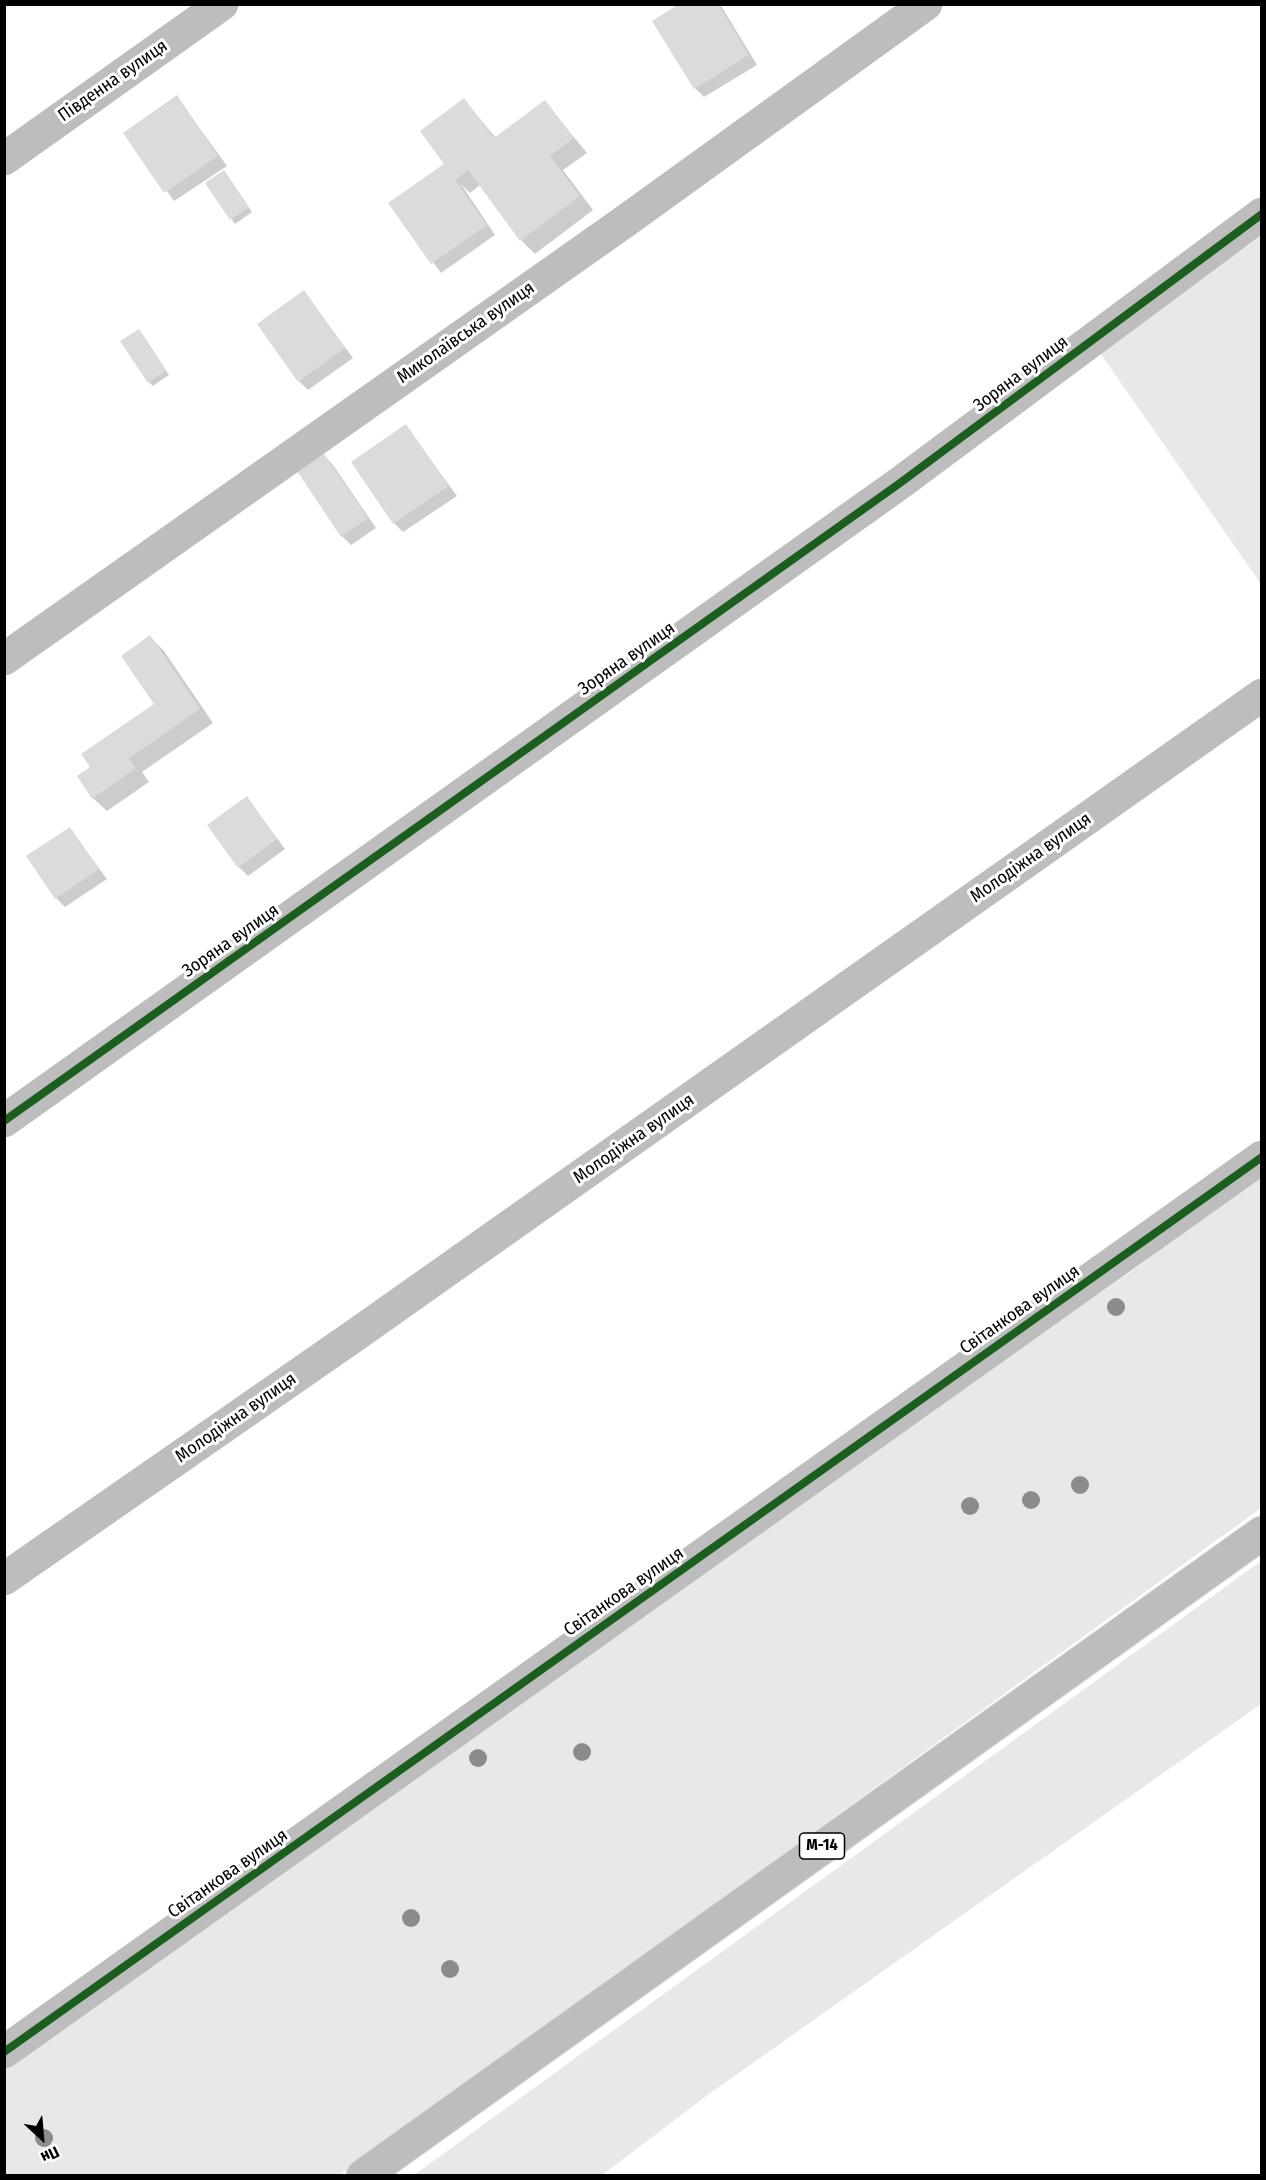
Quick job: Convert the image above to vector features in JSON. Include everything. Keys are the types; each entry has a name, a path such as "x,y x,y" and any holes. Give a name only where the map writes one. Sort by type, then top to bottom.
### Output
{"main road":[{"name":"Південна вулиця","path":"4,159 222,4"},
{"name":"Миколаївська вулиця","path":"4,659 624,222 926,4"},
{"name":"Зоряна вулиця","path":"4,1121 900,483 1262,214"},
{"name":"Молодіжна вулиця","path":"4,1579 374,1322 1262,695"},
{"name":"Світанкова вулиця","path":"4,2052 1262,1157"},
{"name":"М-14","path":"363,2175 1262,1533"}],"shaded area":[{"path":"1261,236 1261,584 1098,350"},
{"path":"1261,1174 1261,1508 340,2175 5,2175 4,2069 789,1506 1129,1273"},
{"path":"1261,1561 1261,1704 709,2094 602,2175 414,2175"}],"building":[{"path":"679,4 718,4 749,55 694,89 652,21"},
{"path":"177,95 218,156 164,193 123,133"},
{"path":"464,98 494,138 545,100 574,138 550,156 580,196 520,241 468,170 455,180 487,225 431,264 388,203 444,164 420,131"},
{"path":"224,170 249,207 230,220 205,183"},
{"path":"304,290 345,348 298,382 257,324"},
{"path":"139,329 166,370 148,383 120,341"},
{"path":"406,424 449,486 393,524 351,462"},
{"path":"324,454 368,518 341,537 297,471"},
{"path":"150,635 200,709 129,758 136,768 92,799 77,776 90,767 81,754 154,704 121,656"},
{"path":"247,796 277,839 238,868 207,825"},
{"path":"70,827 99,869 55,899 26,856"}],"cycle path":[{"path":"4,1121 900,483 1262,214"},
{"path":"4,2052 1262,1157"}]}
